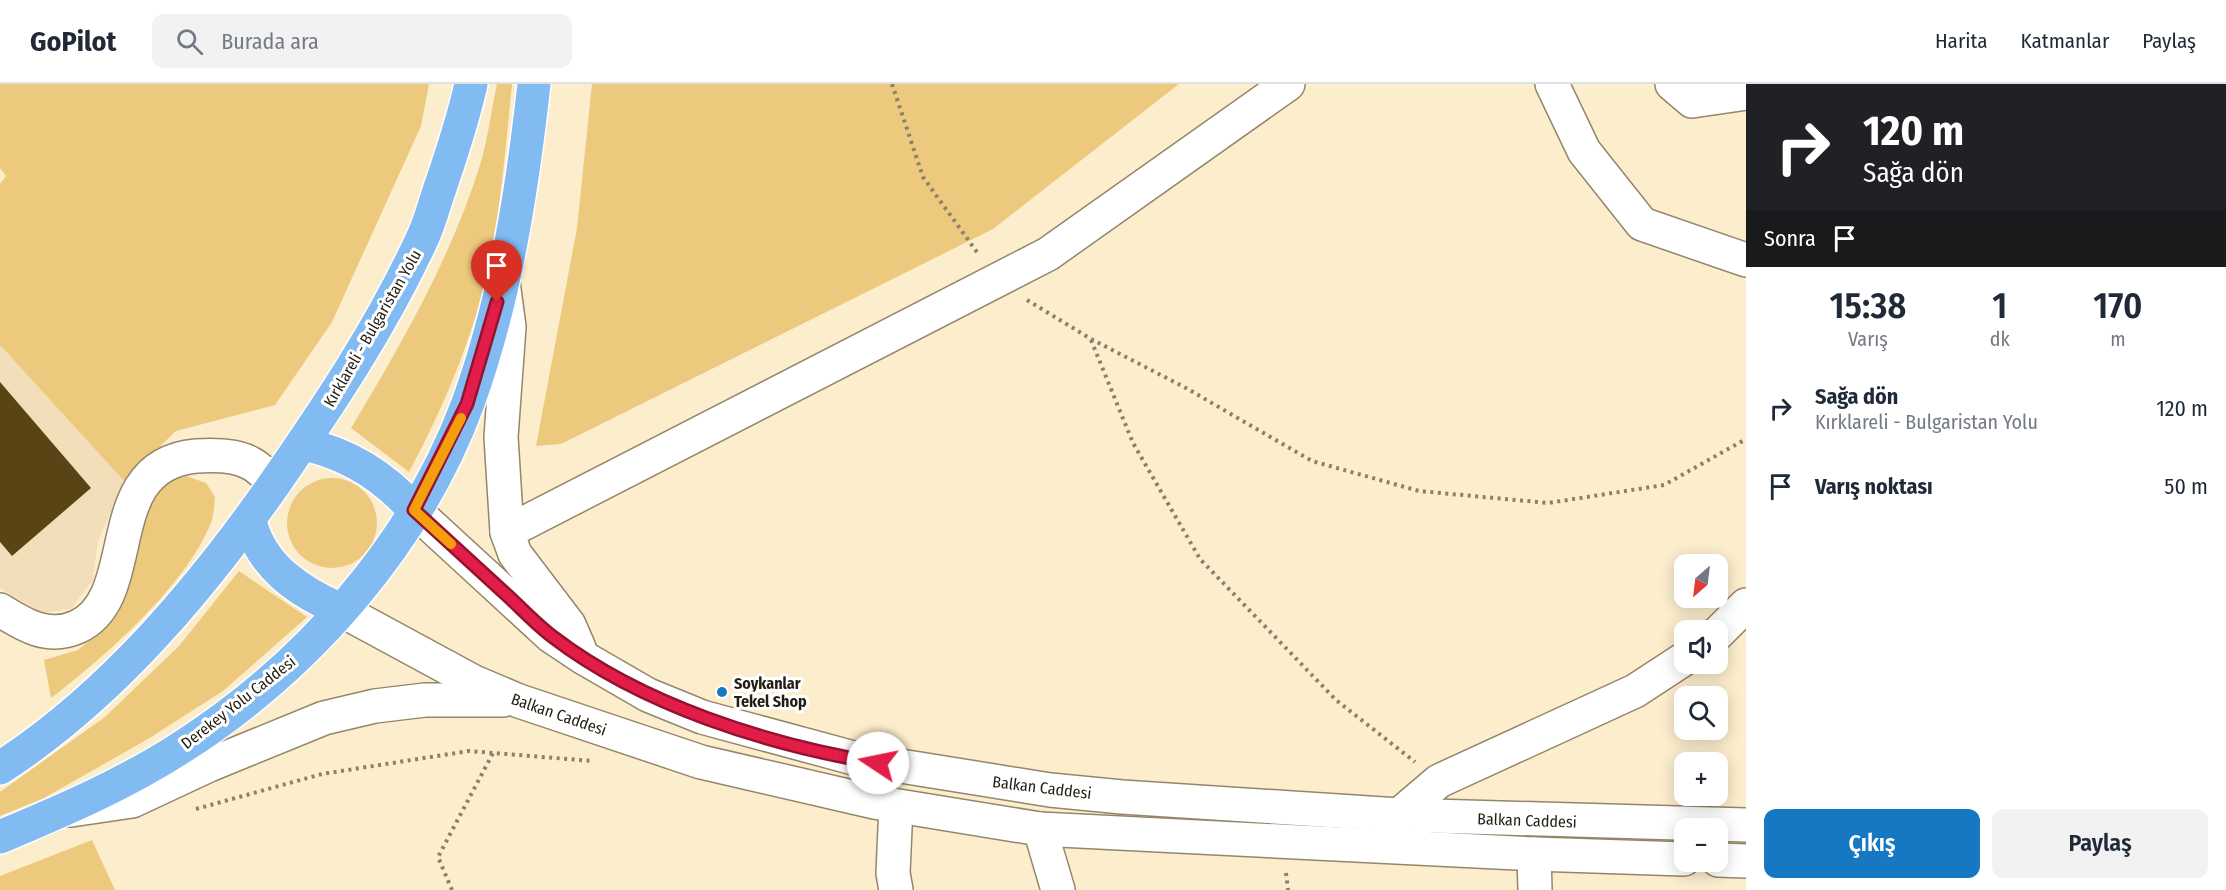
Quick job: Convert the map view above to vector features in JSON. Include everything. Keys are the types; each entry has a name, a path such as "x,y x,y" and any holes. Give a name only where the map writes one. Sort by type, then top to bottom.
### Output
{"highway":[{"name":"Kırklareli - Bulgaristan Yolu","path":"250,521 353,369 423,238 463,121 471,84"},
{"path":"250,521 255,542 270,564 291,582 341,610 373,572 414,510 467,404 503,280 512,246 534,84"},
{"path":"304,444 349,458 397,490 414,510"},
{"path":"10,761 120,671 250,521"},
{"name":"Derekey Yolu Caddesi","path":"0,837 60,812 142,771 208,730 281,671 341,610"}],"main road":[{"path":"507,532 1048,254 1288,84"},
{"path":"1552,84 1584,151 1642,224 1746,260"},
{"path":"1672,84 1692,100 1746,93"},
{"path":"503,280 509,327 501,437 507,532 515,554 568,625 584,658"},
{"path":"0,610 23,625 51,633 63,632 87,622 105,600 125,527 137,497 146,480 167,463 178,458 211,455 249,462 275,483"},
{"name":"Balkan Caddesi","path":"414,510 551,636 648,695 702,717 857,759 1050,790 1399,815 1746,825"},
{"path":"1728,623 1746,606"},
{"name":"Balkan Caddesi","path":"341,610 474,682 519,700 701,762 821,792 896,806 1040,829 1534,854 1674,859"},
{"path":"1399,815 1439,781 1635,691 1674,666"},
{"path":"60,812 132,801 209,765 324,718 375,706 424,700 519,700"},
{"path":"896,806 893,873 896,890"},
{"path":"1040,829 1058,890"},
{"path":"1534,854 1535,890"},
{"path":"1728,860 1746,861"}],"path":[{"path":"892,84 923,177 998,281 1091,339 1186,388 1312,461 1419,491 1548,503 1664,485 1746,439"},
{"path":"1091,339 1132,443 1200,559 1336,700 1439,781"},
{"path":"192,810 322,774 469,751 597,762"},
{"path":"452,890 438,857 493,753"}],"shaded area":[{"path":"0,84 429,84 421,126 332,322 275,405 176,431 124,481 0,345 0,184 6,176 0,168"},
{"path":"497,84 512,84 500,197 489,265 475,317 456,371 409,472 351,428 406,333 455,234 480,165"},
{"path":"592,84 1179,84 993,229 561,444 536,446 577,228"},
{"path":"0,345 124,481 98,542 93,580 71,609 42,613 0,588"},
{"path":"186,476 206,483 215,497 211,522 198,548 163,596 141,619 95,663 51,698 44,660 78,650 100,632 115,610 148,502 165,482"},
{"path":"332,478 349,481 364,491 374,506 377,523 374,540 364,555 349,565 332,568 315,565 300,555 290,540 287,523 290,506 300,491 315,481"},
{"path":"239,571 307,617 223,691 148,739 44,798 0,816 0,792 105,717 179,646"},
{"path":"92,840 115,890 0,890 0,876"}],"building":[{"path":"0,382 91,488 12,556 0,542"}],"slow traffic":[{"path":"451,544 414,510 461,418"}],"place":[{"name":"Soykanlar Tekel Shop","path":"722,692"}],"route":[{"path":"497,302 467,404 414,510 551,636 648,695 702,717 878,763"}]}
